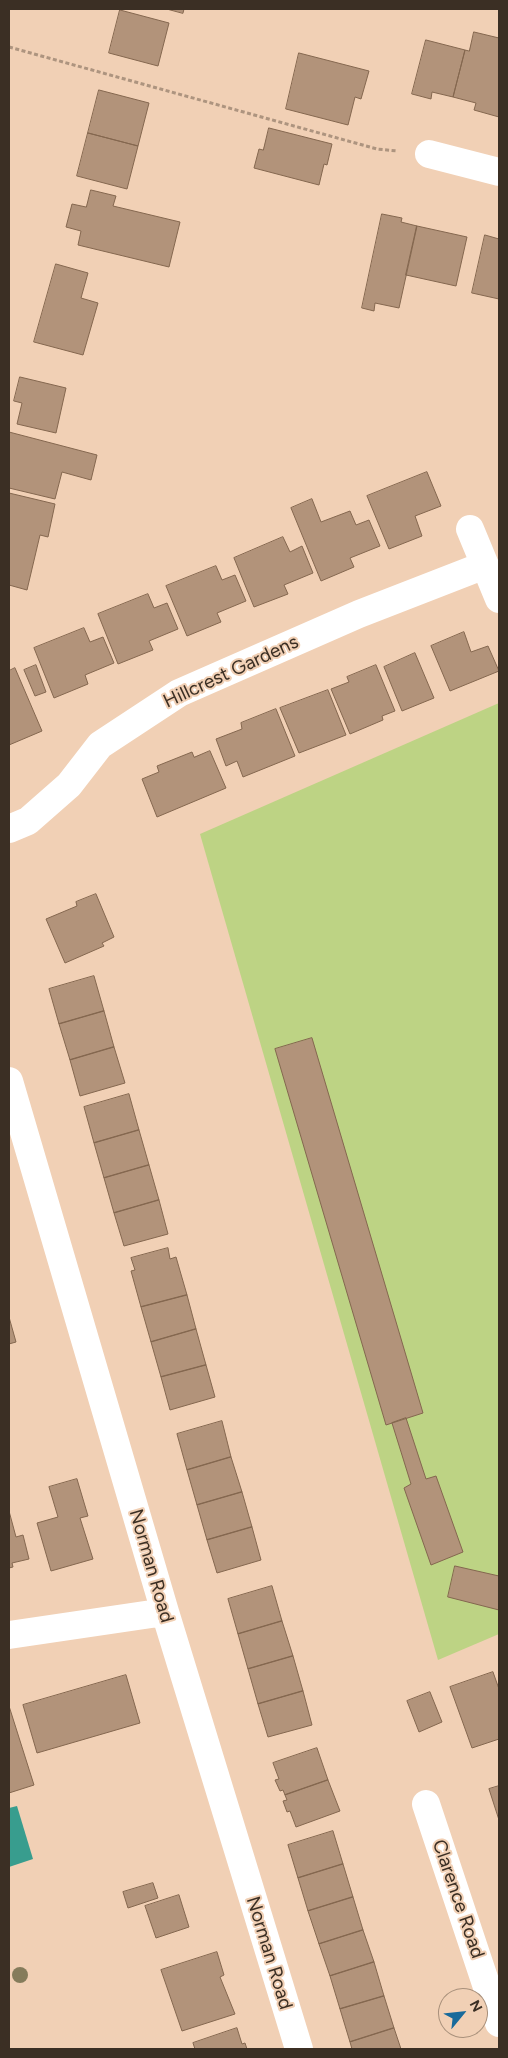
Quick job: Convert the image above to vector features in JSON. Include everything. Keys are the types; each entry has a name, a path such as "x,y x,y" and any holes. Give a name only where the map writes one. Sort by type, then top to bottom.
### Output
{"street":[{"path":"429,154 499,172"},
{"path":"470,529 499,599"},
{"name":"Hillcrest Gardens","path":"9,830 28,822 69,785 100,745 179,693 359,614 485,565"},
{"name":"Norman Road","path":"9,1081 165,1612 299,2049"},
{"path":"9,1635 165,1612"},
{"name":"Clarence Road","path":"426,1804 499,2023"}],"path":[{"path":"9,47 377,149 429,154"}],"green space":[{"path":"499,703 499,1634 438,1660 200,834"}],"water":[{"path":"17,1806 33,1859 9,1867 9,1808"}],"building":[{"path":"167,9 184,9 183,13"},
{"path":"120,10 169,23 158,66 109,53"},
{"path":"474,32 499,38 499,117 474,110 476,103 453,97 465,50 469,51"},
{"path":"426,40 465,50 453,97 432,92 431,99 412,94"},
{"path":"299,53 369,71 361,99 355,97 348,125 286,109"},
{"path":"99,90 149,103 138,146 88,133"},
{"path":"269,128 332,144 327,165 324,164 319,185 254,168 259,149 263,150"},
{"path":"88,133 138,146 127,189 77,176"},
{"path":"91,190 116,196 113,206 180,222 169,267 78,245 81,231 66,227 72,204 86,207"},
{"path":"382,214 402,218 401,222 417,226 399,308 375,303 374,311 362,308"},
{"path":"417,226 467,237 456,286 406,275"},
{"path":"485,235 499,239 499,299 472,293"},
{"path":"56,264 88,273 81,298 98,303 83,355 34,342"},
{"path":"20,377 66,388 56,433 17,424 22,403 14,401"},
{"path":"9,432 97,455 91,480 62,472 55,499 9,488"},
{"path":"427,472 441,506 415,516 422,536 389,549 367,496"},
{"path":"9,493 55,504 48,537 40,535 27,590 9,585"},
{"path":"312,499 321,522 350,511 356,525 369,520 380,546 350,558 354,567 321,581 291,508"},
{"path":"283,537 290,552 302,546 313,573 284,585 288,594 254,607 234,558"},
{"path":"216,566 222,580 235,575 246,601 217,613 221,622 187,636 166,586"},
{"path":"148,594 154,608 167,603 178,629 149,641 153,650 118,664 98,614"},
{"path":"84,628 90,642 103,637 114,663 85,675 88,684 54,698 34,648"},
{"path":"464,632 471,652 488,646 499,671 450,691 431,646"},
{"path":"415,653 434,698 402,711 384,667"},
{"path":"36,665 46,692 35,696 24,670"},
{"path":"376,665 395,711 382,716 383,720 350,734 331,689 349,682 347,677"},
{"path":"15,668 42,731 9,745 9,671"},
{"path":"328,690 346,735 299,753 280,708"},
{"path":"276,709 295,756 243,777 237,761 226,766 216,739 242,729 241,723"},
{"path":"210,751 226,788 157,817 142,779 159,772 157,766 192,752 194,757"},
{"path":"96,894 114,937 102,943 104,946 65,963 46,919 77,906 76,902"},
{"path":"94,976 104,1011 59,1024 49,989"},
{"path":"104,1011 114,1047 70,1060 59,1024"},
{"path":"312,1038 423,1413 386,1425 275,1049"},
{"path":"114,1047 125,1083 80,1096 70,1060"},
{"path":"129,1094 139,1130 94,1143 84,1107"},
{"path":"139,1130 149,1165 104,1178 94,1143"},
{"path":"149,1165 159,1200 114,1213 104,1178"},
{"path":"159,1200 168,1234 124,1246 114,1213"},
{"path":"168,1248 170,1259 176,1257 187,1295 141,1307 131,1271 135,1270 131,1258"},
{"path":"187,1295 196,1329 151,1342 141,1307"},
{"path":"9,1317 16,1342 9,1344"},
{"path":"196,1329 206,1365 161,1377 151,1342"},
{"path":"206,1365 215,1397 170,1410 161,1377"},
{"path":"406,1418 426,1479 436,1476 463,1552 431,1565 404,1488 411,1484 392,1423"},
{"path":"222,1421 231,1457 187,1470 177,1434"},
{"path":"231,1457 242,1492 197,1505 187,1470"},
{"path":"77,1479 88,1516 80,1518 93,1559 51,1571 37,1523 58,1517 49,1487"},
{"path":"242,1492 252,1527 207,1540 197,1505"},
{"path":"9,1511 16,1537 23,1535 29,1559 12,1563 13,1567 9,1568"},
{"path":"252,1527 261,1560 217,1573 207,1540"},
{"path":"455,1566 499,1576 499,1610 448,1597"},
{"path":"272,1586 282,1621 238,1634 228,1599"},
{"path":"282,1621 293,1656 248,1669 238,1634"},
{"path":"293,1656 303,1691 258,1704 248,1669"},
{"path":"493,1672 499,1689 499,1739 472,1748 450,1687"},
{"path":"126,1675 140,1723 37,1753 23,1705"},
{"path":"303,1691 312,1725 268,1737 258,1704"},
{"path":"430,1692 442,1722 419,1732 407,1701"},
{"path":"9,1706 34,1785 9,1793"},
{"path":"317,1748 328,1780 285,1795 283,1790 280,1791 275,1780 279,1779 273,1763"},
{"path":"328,1780 340,1811 296,1827 290,1811 287,1812 283,1801 287,1800 285,1795"},
{"path":"499,1786 499,1820 489,1789"},
{"path":"333,1831 343,1864 298,1878 288,1845"},
{"path":"343,1864 353,1897 308,1911 298,1878"},
{"path":"153,1883 158,1898 128,1908 123,1892"},
{"path":"179,1895 189,1927 156,1938 145,1906"},
{"path":"353,1897 363,1930 319,1944 308,1911"},
{"path":"363,1930 374,1962 330,1976 319,1944"},
{"path":"217,1952 224,1975 220,1977 235,2014 182,2031 161,1970"},
{"path":"374,1962 384,1996 340,2009 330,1976"},
{"path":"384,1996 394,2028 350,2042 340,2009"},
{"path":"237,2028 242,2044 245,2043 247,2049 195,2049 193,2043"},
{"path":"394,2028 401,2049 352,2049 350,2042"}]}
